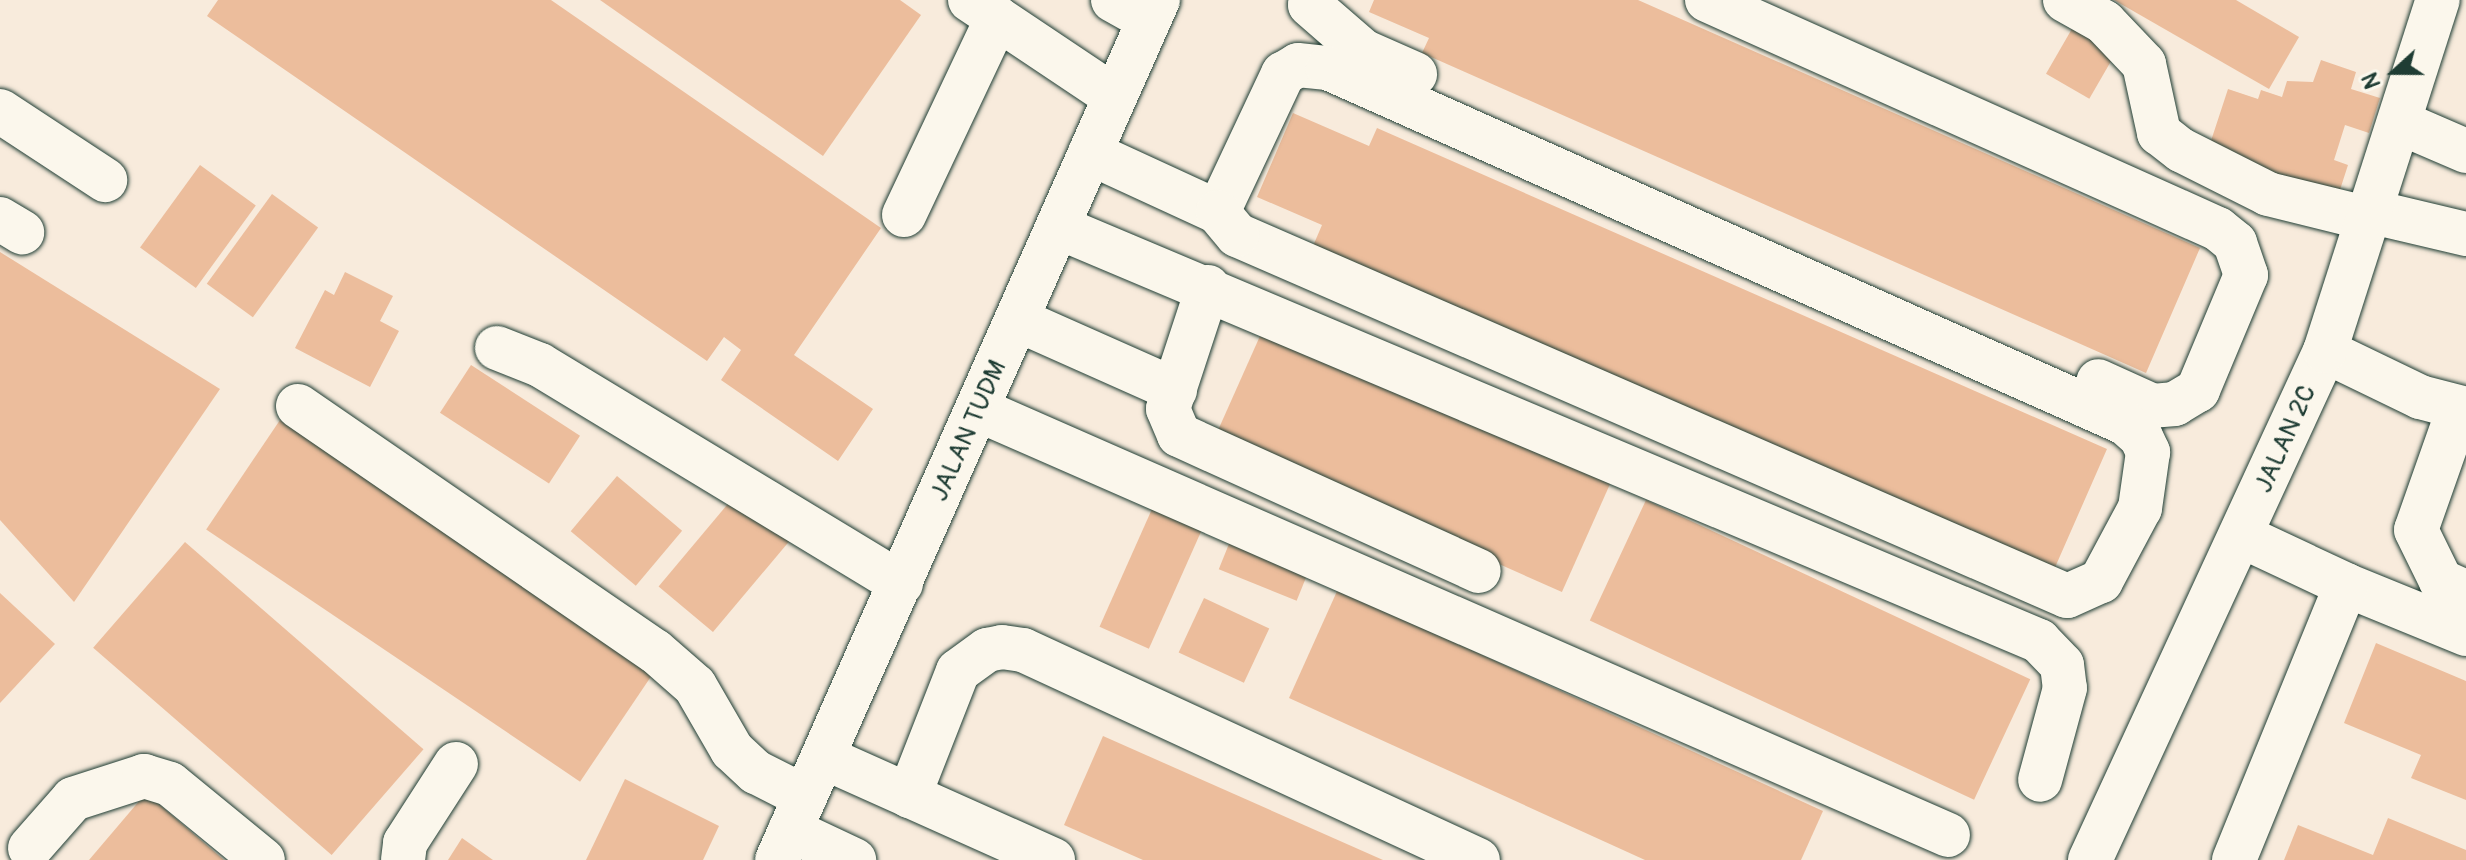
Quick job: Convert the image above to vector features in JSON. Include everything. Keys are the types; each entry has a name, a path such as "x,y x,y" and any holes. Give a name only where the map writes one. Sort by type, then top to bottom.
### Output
{"street":[{"path":"1307,2 1363,51 2153,406 2175,404 2198,390 2246,275 2235,243 2218,229 1707,0"},
{"path":"2065,0 2104,22 2144,64 2159,133 2181,150 2268,194 2466,234"},
{"name":"JALAN 2C","path":"2090,860 2325,351 2372,215 2438,0"},
{"name":"JALAN TUDM","path":"790,829 979,410 1115,97 1140,7"},
{"path":"904,215 984,9 1115,97"},
{"path":"1090,153 1218,212 1237,235 2067,596 2101,581 2140,508 2148,452 2141,437 2125,423 1328,68 1298,65 1283,74 1218,212"},
{"path":"0,111 105,180"},
{"path":"2401,123 2466,151"},
{"path":"1058,227 1208,287 2039,641 2062,665 2065,688 2040,780"},
{"path":"1208,287 1168,409 1179,435 1479,571"},
{"path":"1018,320 1175,390"},
{"path":"497,348 540,365 901,584"},
{"path":"2325,351 2420,397 2463,408 2416,530 2441,581 2466,592"},
{"path":"298,406 655,651 695,686 732,750 756,772 790,829 854,860"},
{"path":"979,410 1948,835"},
{"path":"2242,536 2346,585 2466,634"},
{"path":"2234,860 2346,585"},
{"path":"909,796 958,671 987,650 1002,647 1023,650 1478,860"},
{"path":"823,757 1053,860"},
{"path":"403,860 405,843 456,764"},
{"path":"30,848 73,799 144,776 170,784 263,860"}],"building":[{"path":"218,0 551,0 881,228 794,355 873,409 838,461 721,380 741,350 724,337 707,361 207,16"},
{"path":"600,0 900,0 921,15 823,156"},
{"path":"1374,0 1638,0 2200,248 2146,373 1422,53 1429,38 1369,12"},
{"path":"2114,0 2236,0 2299,37 2269,89"},
{"path":"2073,27 2116,52 2089,99 2046,74"},
{"path":"2321,60 2356,72 2351,89 2380,98 2369,133 2345,125 2334,160 2348,165 2337,199 2206,156 2228,89 2258,99 2261,90 2282,97 2287,81 2313,82"},
{"path":"1293,113 1369,146 1377,128 2107,449 2053,572 1313,246 1322,225 1257,197"},
{"path":"200,165 256,206 196,288 140,248"},
{"path":"272,194 318,228 253,317 207,284"},
{"path":"0,252 220,389 74,602 0,520"},
{"path":"345,272 393,296 380,321 399,331 370,387 295,348 325,290 334,295"},
{"path":"1264,327 1611,482 1562,592 1215,438"},
{"path":"471,365 580,436 549,484 440,413"},
{"path":"280,420 654,672 580,782 206,529"},
{"path":"617,476 682,531 636,586 571,531"},
{"path":"737,493 791,539 713,632 659,586"},
{"path":"1646,500 2030,679 1974,800 1590,621"},
{"path":"1152,509 1201,531 1149,649 1100,627"},
{"path":"1233,534 1311,565 1297,601 1219,569"},
{"path":"185,542 423,749 332,855 93,648"},
{"path":"1338,589 1823,811 1801,860 1645,860 1289,698"},
{"path":"0,593 55,644 0,703"},
{"path":"1204,598 1269,628 1244,683 1179,652"},
{"path":"2376,643 2466,681 2466,800 2411,778 2421,755 2344,723"},
{"path":"1103,736 1383,860 1143,860 1064,825"},
{"path":"625,779 719,826 703,860 586,860"},
{"path":"146,793 224,860 89,860"},
{"path":"2388,818 2466,850 2466,860 2284,860 2298,825 2373,855"},
{"path":"462,838 493,860 448,860"}]}
